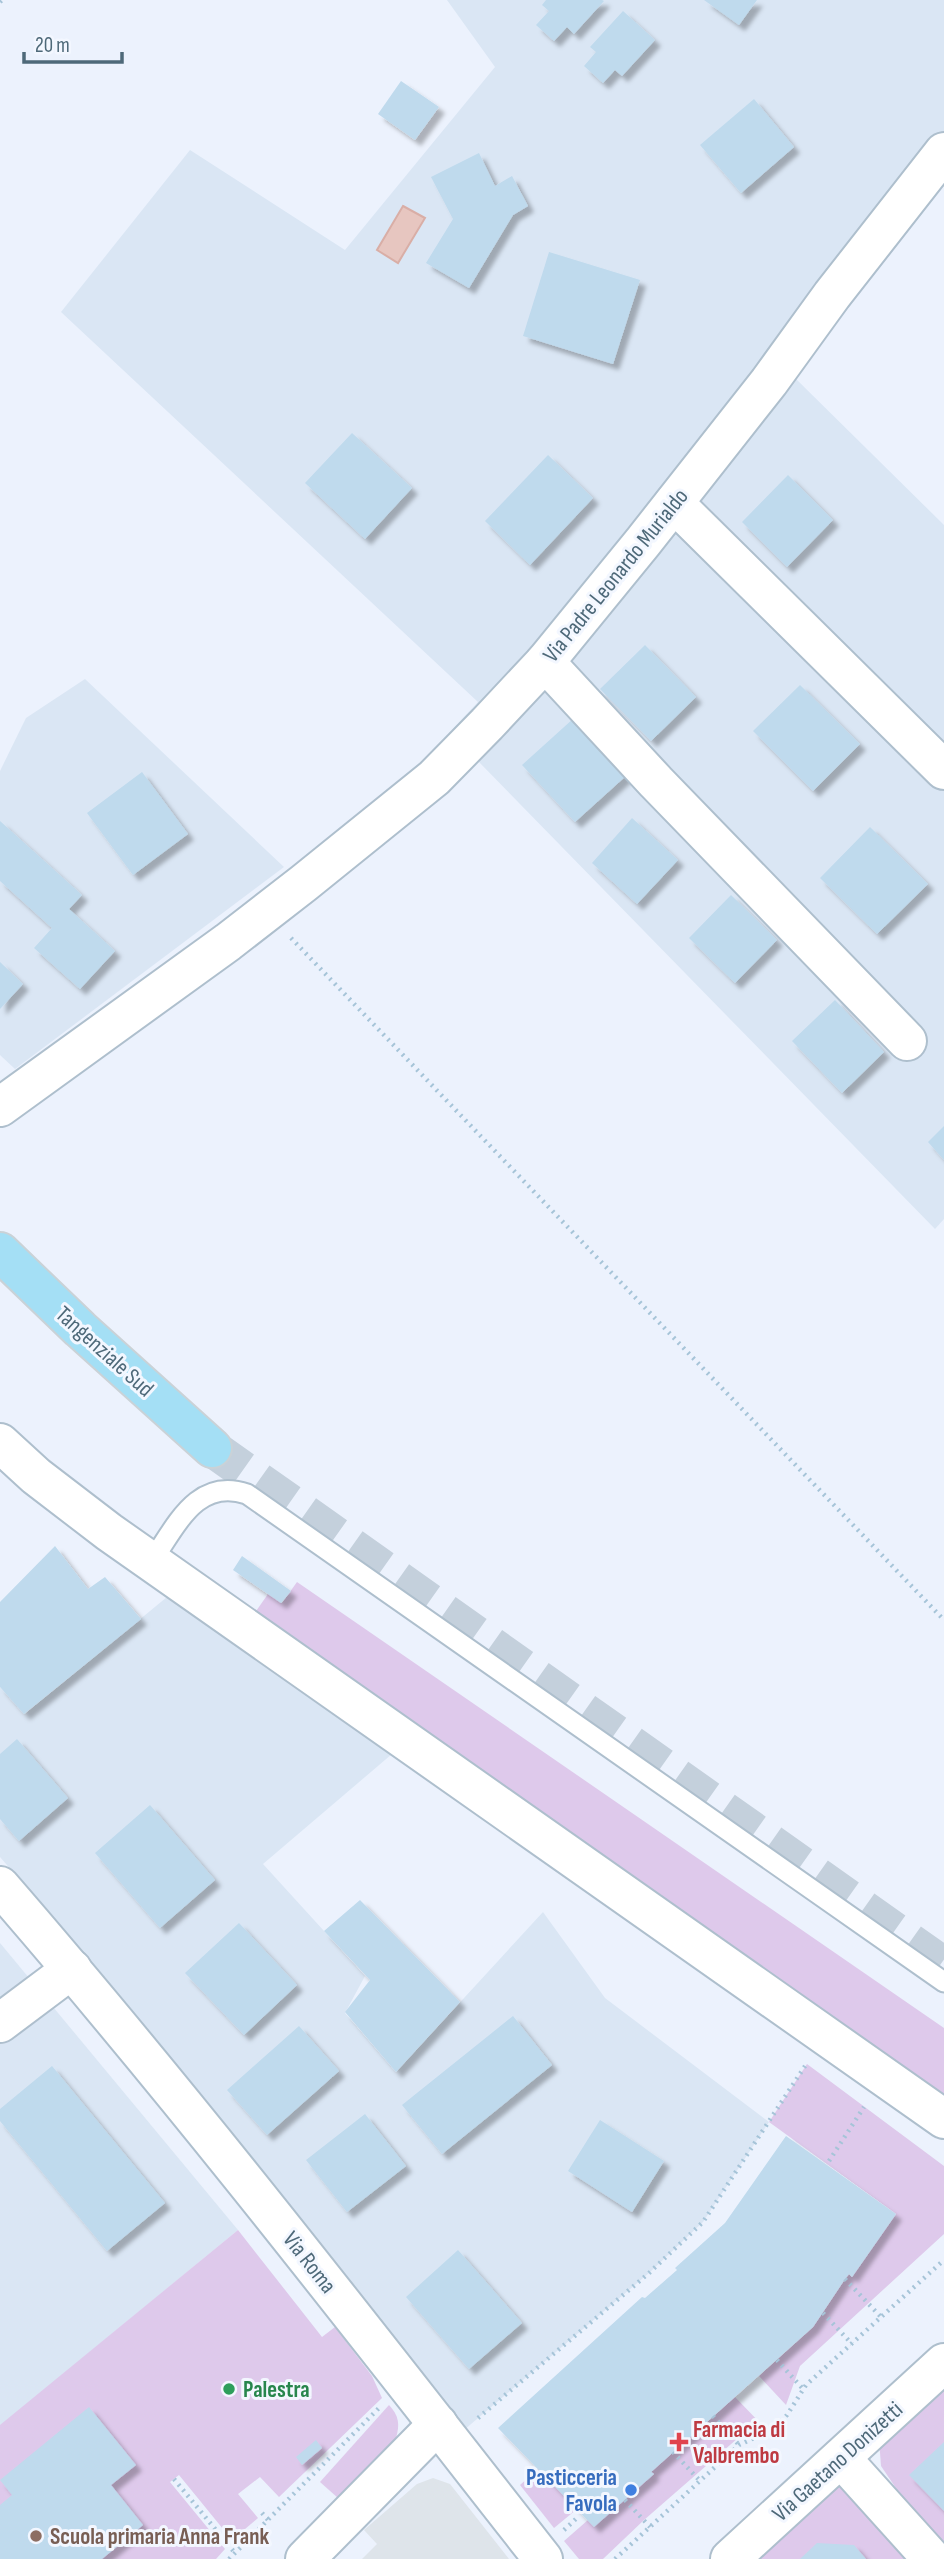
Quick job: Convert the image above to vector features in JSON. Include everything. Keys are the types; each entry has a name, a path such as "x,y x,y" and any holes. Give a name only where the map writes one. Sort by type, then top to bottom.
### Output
{"highway":[{"name":"Tangenziale Sud","path":"0,1252 80,1329 212,1448"}],"street":[{"name":"Via Padre Leonardo Murialdo","path":"0,1107 228,942 434,778 545,662 769,382 832,295 944,152"},
{"path":"674,503 944,770"},
{"path":"545,662 656,782 907,1041"},
{"path":"0,1443 36,1476 152,1562 944,2119"},
{"name":"Via Roma","path":"0,1886 72,1969 251,2188 456,2422 543,2559"},
{"path":"0,2023 72,1969"},
{"name":"Via Gaetano Donizetti","path":"730,2559 944,2363"},
{"path":"305,2559 456,2422"},
{"path":"841,2458 932,2559"}],"lane":[{"path":"152,1562 200,1497 211,1491 225,1490 247,1494 944,1982"}],"path":[{"path":"266,912 944,1620"},
{"path":"456,2422 649,2273 703,2222 810,2059"},
{"path":"829,2161 868,2100"},
{"path":"615,2559 739,2445 773,2429 787,2415 803,2389 944,2260"},
{"path":"845,2279 881,2317"},
{"path":"823,2313 852,2344"},
{"path":"777,2360 803,2389"},
{"path":"229,2559 381,2405"},
{"path":"713,2416 739,2445"},
{"path":"673,2452 700,2481"},
{"path":"311,2466 316,2471"},
{"path":"174,2479 235,2553"},
{"path":"625,2500 650,2527"},
{"path":"262,2513 268,2520"}],"shaded area":[{"path":"447,0 944,0 944,186 794,377 944,525 944,1219 935,1229 479,762 452,730 478,702 61,312 190,150 345,250 495,67"},
{"path":"403,206 425,218 398,263 377,250"},
{"path":"85,679 284,867 15,1069 0,1055 0,771 26,718"},
{"path":"297,1582 944,2028 944,2099 254,1614 268,1594 282,1603"},
{"path":"167,1597 392,1754 263,1864 365,1976 345,2013 396,2072 543,1912 605,1998 769,2122 703,2222 649,2273 464,2430 119,1995 0,1857 0,1687 25,1714"},
{"path":"0,1943 238,2230 0,2426"},
{"path":"807,2064 944,2166 944,2234 800,2366 786,2405 759,2376 813,2327 845,2279 849,2274 852,2277 896,2214 769,2122"},
{"path":"238,2230 322,2337 335,2327 372,2376 382,2398 279,2497 260,2477 238,2494 258,2518 232,2540 179,2475 170,2482 225,2549 216,2559 0,2559 0,2425"},
{"path":"944,2379 944,2544 904,2500 881,2466 879,2439"},
{"path":"735,2397 763,2426 738,2438 603,2559 579,2559 564,2541 588,2520 654,2474 651,2472"},
{"path":"389,2405 398,2420 396,2438 338,2498 320,2482"},
{"path":"538,2469 577,2509 554,2528 520,2485"},
{"path":"433,2478 450,2484 509,2559 362,2559 377,2544 364,2530 417,2484"},
{"path":"841,2479 912,2559 751,2559"}],"building":[{"path":"546,0 604,1 574,34 567,27 554,41 536,25 549,11 542,5"},
{"path":"704,0 757,0 739,25"},
{"path":"623,11 655,40 622,76 615,70 603,83 584,66 596,52 590,47"},
{"path":"401,81 439,107 415,140 378,114"},
{"path":"754,99 794,147 741,193 700,145"},
{"path":"479,153 495,186 512,176 528,206 513,215 469,288 426,263 453,219 431,177"},
{"path":"549,252 640,280 613,364 523,336"},
{"path":"352,433 412,488 365,539 305,483"},
{"path":"548,455 593,498 530,565 485,521"},
{"path":"788,475 833,520 787,567 742,522"},
{"path":"645,645 696,697 651,741 600,689"},
{"path":"800,685 860,744 813,791 753,731"},
{"path":"574,718 627,775 575,822 522,765"},
{"path":"142,772 188,834 133,875 87,813"},
{"path":"632,818 678,860 637,904 592,863"},
{"path":"0,821 82,895 69,909 115,951 80,989 34,948 52,928 0,881"},
{"path":"870,827 928,884 877,934 820,878"},
{"path":"731,895 777,940 735,983 689,938"},
{"path":"0,962 23,984 0,1009"},
{"path":"835,1000 884,1052 842,1093 792,1041"},
{"path":"944,1126 944,1160 928,1142"},
{"path":"55,1546 88,1589 105,1577 141,1619 24,1714 0,1687 0,1602"},
{"path":"242,1556 291,1591 281,1603 233,1570"},
{"path":"17,1739 68,1798 19,1841 0,1819 0,1754"},
{"path":"150,1805 215,1880 160,1928 95,1853"},
{"path":"360,1900 460,2002 396,2072 345,2012 370,1980 324,1931"},
{"path":"239,1923 297,1985 244,2035 185,1973"},
{"path":"513,2016 552,2065 442,2154 402,2105"},
{"path":"299,2026 339,2071 267,2135 227,2090"},
{"path":"52,2066 165,2203 107,2251 0,2121 0,2109"},
{"path":"365,2114 406,2166 347,2212 306,2160"},
{"path":"600,2120 664,2161 632,2212 568,2171"},
{"path":"786,2136 896,2214 852,2277 849,2274 845,2279 813,2327 651,2472 654,2474 594,2527 498,2428 642,2297 645,2298 677,2270 675,2268 725,2223"},
{"path":"458,2250 522,2323 469,2369 406,2297"},
{"path":"89,2407 136,2465 111,2485 143,2525 102,2559 0,2559 0,2505 12,2495 0,2480"},
{"path":"316,2440 322,2448 302,2465 296,2457"},
{"path":"944,2442 944,2511 909,2475"},
{"path":"817,2543 854,2545 866,2559 800,2559"}],"tunnel":[{"path":"212,1448 944,1966"}],"place":[{"name":"Palestra","path":"229,2389"},
{"name":"Farmacia di Valbrembo","path":"679,2442"},
{"name":"Pasticceria Favola","path":"631,2490"},
{"name":"Scuola primaria Anna Frank","path":"36,2536"}]}
